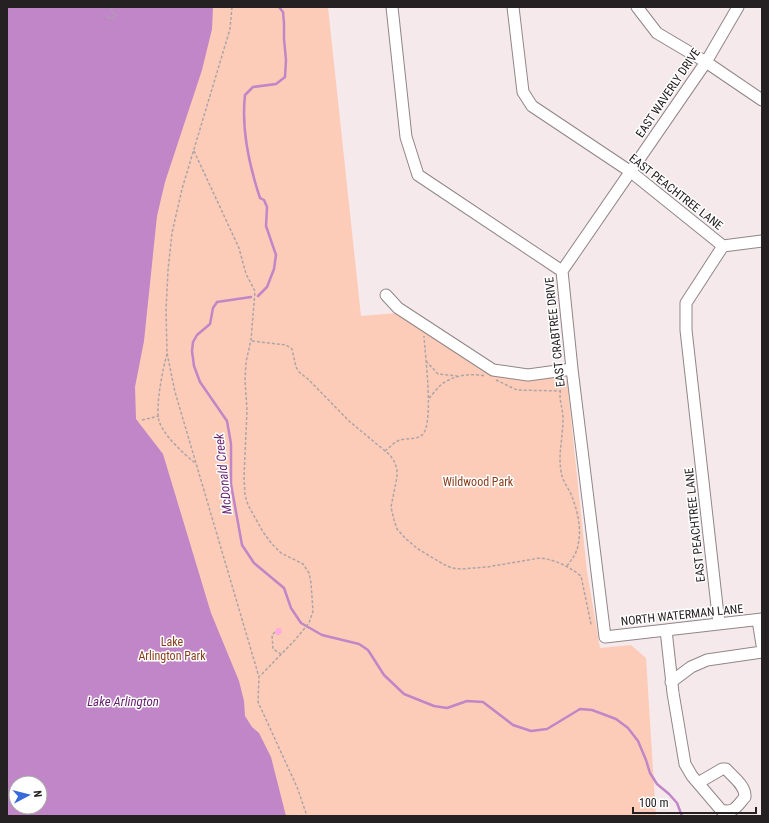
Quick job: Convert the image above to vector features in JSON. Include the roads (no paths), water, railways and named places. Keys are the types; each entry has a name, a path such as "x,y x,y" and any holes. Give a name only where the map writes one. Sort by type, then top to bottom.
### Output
{"street":[{"name":"EAST CRABTREE DRIVE","path":"392,7 406,137 418,175 562,271 567,369 605,636"},
{"name":"EAST PEACHTREE LANE","path":"513,7 522,92 532,106 631,172 723,246 686,303 686,330 719,624"},
{"path":"637,7 657,33 706,62 762,100"},
{"name":"EAST WAVERLY DRIVE","path":"562,271 706,62 738,7"},
{"path":"723,246 762,241"},
{"path":"386,295 398,308 493,370 528,375 567,369"},
{"path":"760,620 762,645"},
{"name":"NORTH WATERMAN LANE","path":"605,636 760,620"},
{"path":"666,630 671,682 685,764 698,783"},
{"path":"671,682 691,667 707,660 762,652"}],"water":[{"name":"Lake Arlington","path":"7,7 213,7 212,29 202,70 165,182 157,216 144,341 135,387 136,419 163,454 211,613 239,681 244,701 245,716 252,727 259,733 271,757 286,816 7,816"}],"waterway":[{"name":"McDonald Creek","path":"258,296 267,287 274,269 276,255 266,226 267,207 264,200 260,198 249,160 245,134 244,108 245,95 253,87 276,84 285,77 286,60 284,23 283,12 279,7"},
{"name":"McDonald Creek","path":"251,297 217,302 213,308 210,324 197,335 193,342 192,351 194,366 200,382 227,421 231,444 231,484 242,545 254,563 284,588 291,608 301,623 322,635 359,644 368,650 384,675 404,694 434,706 447,708 467,701 483,702 513,725 531,731 547,729 580,709 592,710 616,719 628,728 638,741 650,773 657,784 677,803 682,816"}],"park label":[{"name":"Wildwood Park","path":"478,482"},
{"name":"Lake Arlington Park","path":"172,649"}]}
